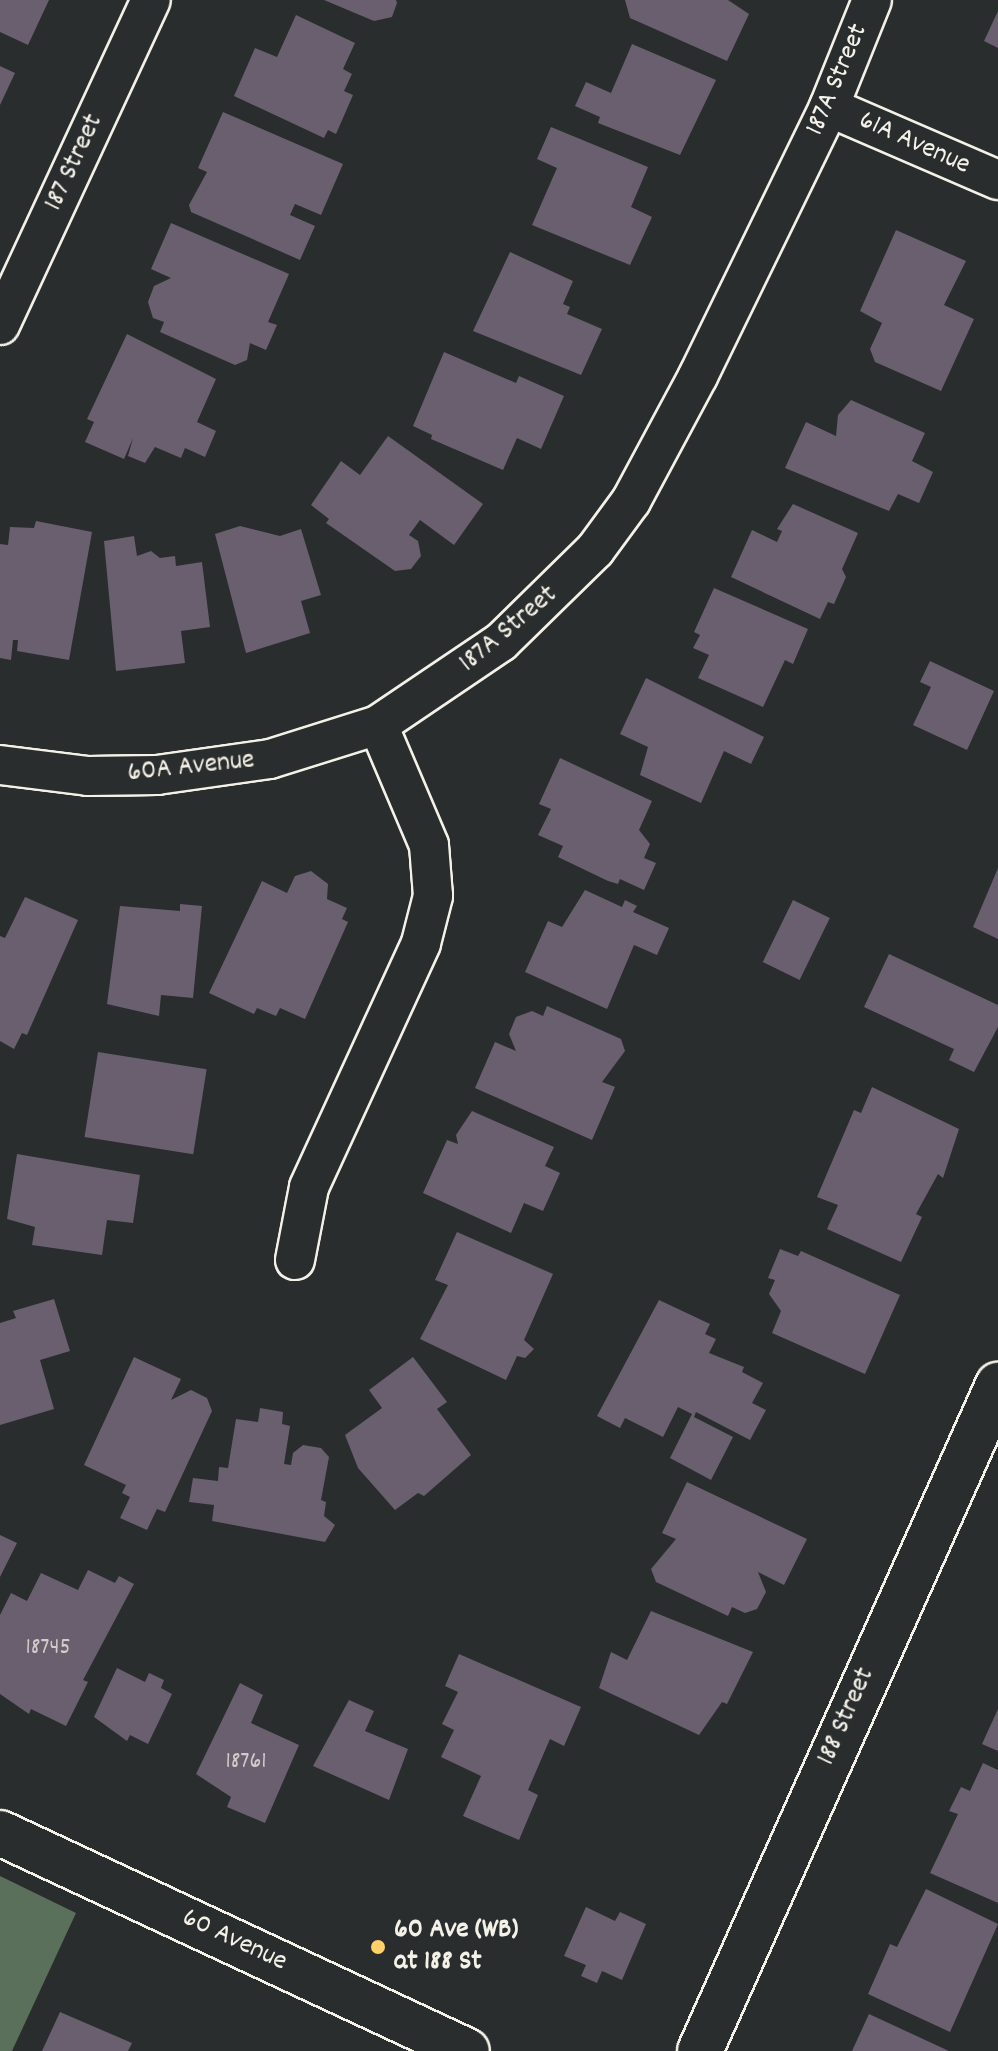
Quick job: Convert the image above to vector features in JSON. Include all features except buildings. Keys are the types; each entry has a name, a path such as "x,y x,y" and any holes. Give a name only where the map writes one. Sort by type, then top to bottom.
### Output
{"street":[{"name":"187 Street","path":"0,325 151,0"},
{"name":"187A Street","path":"378,725 501,642 595,550 631,501 665,439 829,107 872,0"},
{"name":"61A Avenue","path":"829,107 998,180"},
{"name":"60A Avenue","path":"0,765 88,776 157,775 270,759 378,725"},
{"path":"295,1260 309,1187 421,943 433,896 429,845 378,725"},
{"name":"188 Street","path":"700,2051 998,1385"},
{"name":"60 Avenue","path":"0,1833 467,2051"}],"green space":[{"path":"0,1876 76,1913 12,2051 0,2051"}],"place":[{"name":"60 Ave (WB) at 188 St","path":"378,1947"}]}
